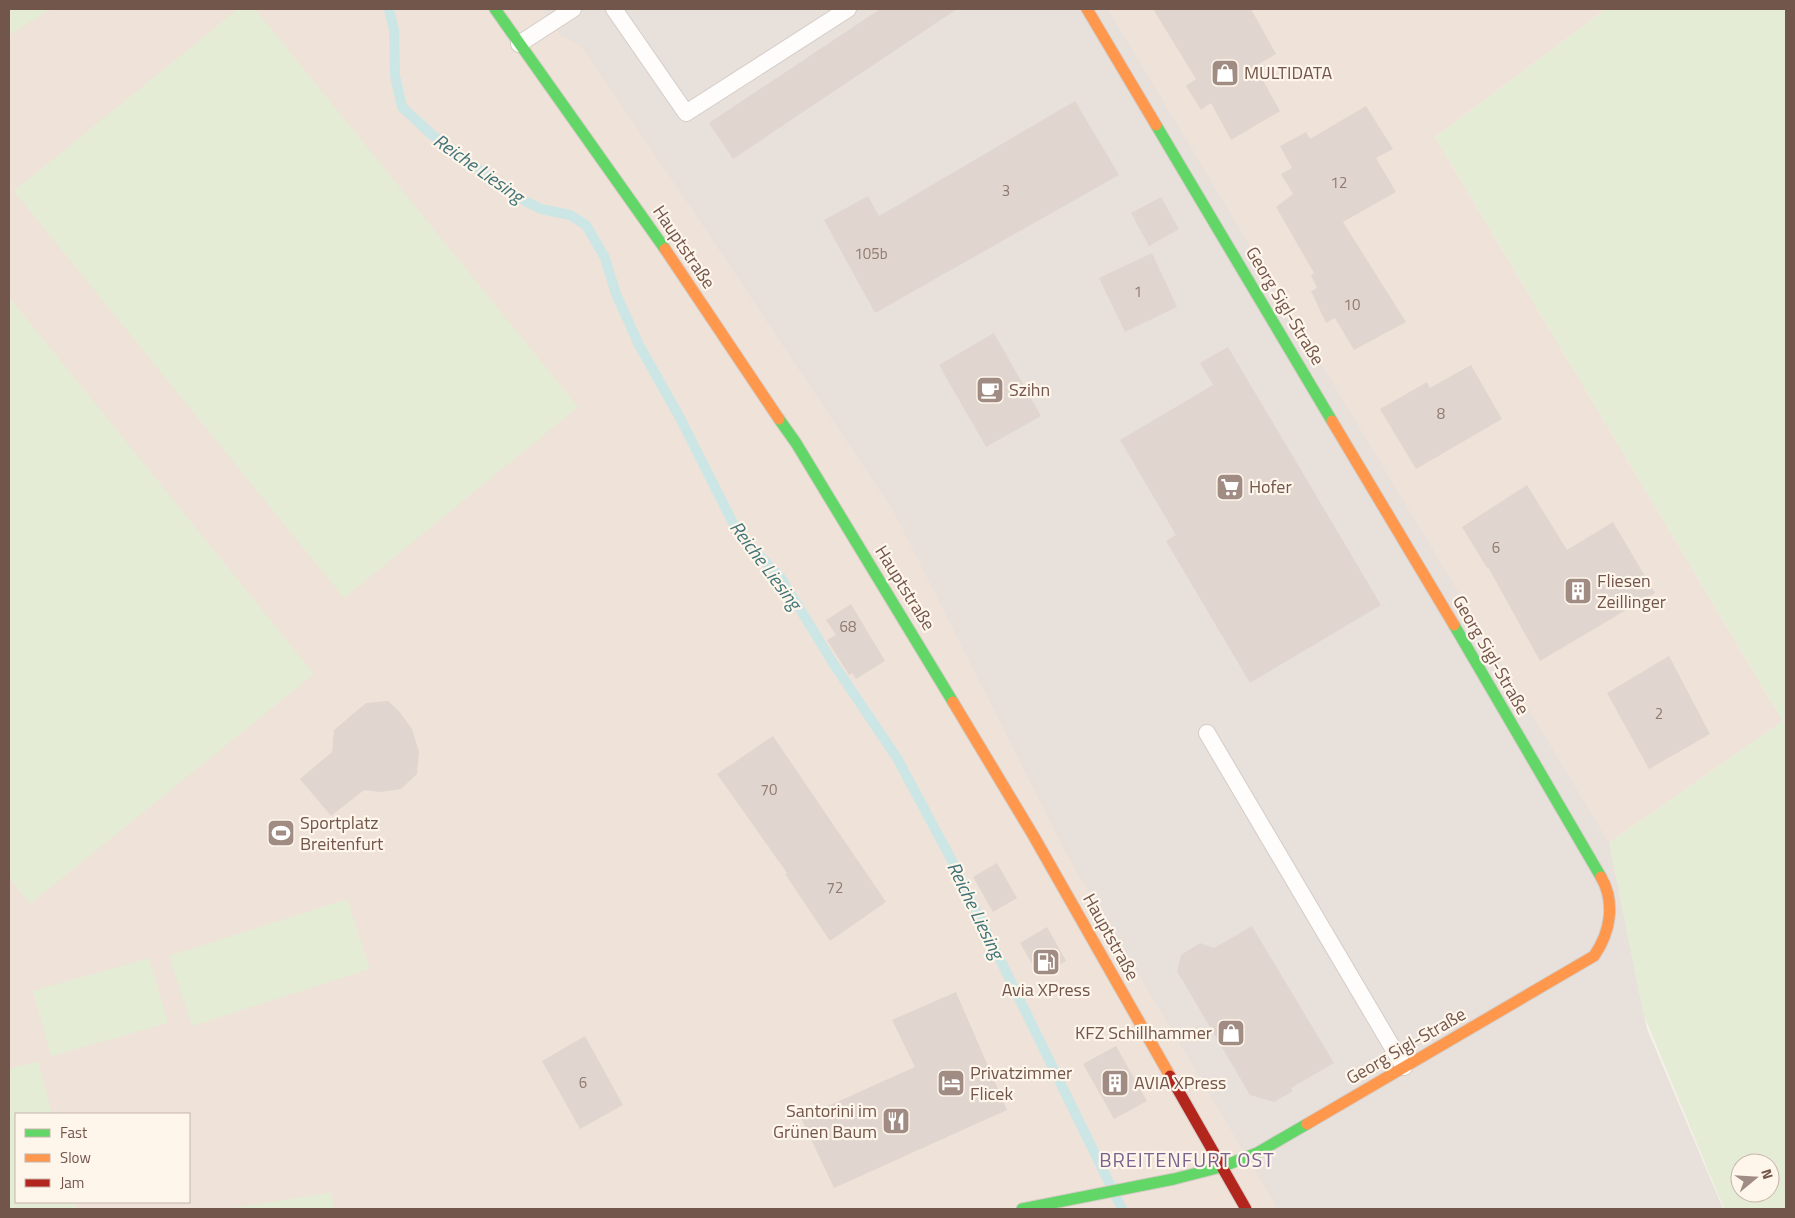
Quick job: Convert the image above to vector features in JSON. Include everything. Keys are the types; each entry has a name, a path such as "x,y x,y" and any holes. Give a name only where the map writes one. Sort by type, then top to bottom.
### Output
{"street":[{"name":"Hauptstraße","path":"495,9 660,242 796,443 1033,834 1246,1209"},
{"name":"Georg Sigl-Straße","path":"1022,1209 1221,1167 1257,1153 1594,956 1603,944 1609,926 1610,904 1603,881 1427,580 1087,9"}],"lane":[{"path":"519,44 573,9"},
{"path":"614,9 686,113 848,9"},
{"path":"1207,732 1404,1067"}],"shaded area":[{"path":"9,9 1606,9 1435,137 1783,721 1609,843 1645,1024 1723,1209 9,1209"},
{"path":"542,9 1108,9 1609,843 1647,1029 1723,1209 1278,1209 1066,853 895,514 581,46 560,35"}],"green space":[{"path":"9,9 51,9 9,35"},
{"path":"238,9 255,9 578,407 344,598 14,191"},
{"path":"1606,9 1786,9 1786,1209 1724,1209 1643,1013 1609,843 1783,721 1435,137"},
{"path":"9,297 314,674 30,904 9,877"},
{"path":"347,899 370,969 192,1026 169,956"},
{"path":"149,958 168,1023 51,1056 33,991"},
{"path":"38,1061 52,1113 15,1113 15,1203 75,1203 77,1209 9,1209 9,1069"},
{"path":"331,1193 334,1209 225,1209"}],"building":[{"path":"880,9 957,9 733,159 709,123"},
{"name":"MULTIDATA","path":"1153,9 1251,9 1276,54 1255,66 1280,111 1231,140 1211,103 1201,110 1186,86 1196,79"},
{"path":"1075,101 1119,175 875,313 824,220 868,196 879,216"},
{"path":"1366,106 1393,149 1376,158 1396,192 1343,222 1406,322 1354,350 1335,318 1326,323 1311,291 1317,288 1311,275 1314,273 1276,207 1293,194 1281,174 1292,168 1280,146 1306,132 1310,139"},
{"path":"1161,197 1179,229 1149,246 1131,213"},
{"path":"1152,253 1177,307 1125,332 1099,278"},
{"name":"Szihn","path":"994,333 1041,416 986,447 939,365"},
{"name":"Hofer","path":"1228,347 1381,605 1250,683 1166,541 1176,535 1120,440 1213,385 1200,363"},
{"path":"1471,365 1502,419 1416,469 1380,409 1427,382 1430,388"},
{"name":"Fliesen Zeillinger","path":"1527,485 1567,550 1613,522 1655,593 1540,661 1488,567 1462,527"},
{"path":"851,604 885,661 856,679 852,673 849,675 827,640 836,635 826,620"},
{"path":"1669,656 1710,734 1649,769 1607,693"},
{"path":"388,701 399,711 412,729 419,752 417,774 401,789 381,792 364,790 331,816 300,779 332,752 334,730 366,703"},
{"path":"773,736 886,902 830,941 785,874 787,873 717,774"},
{"path":"997,863 1017,898 993,912 973,877"},
{"path":"1252,926 1334,1063 1291,1088 1293,1091 1274,1102 1250,1095 1177,971 1181,955 1200,943 1214,948"},
{"path":"1047,927 1066,961 1039,976 1020,943"},
{"path":"956,992 1007,1110 834,1188 801,1118 915,1067 892,1020"},
{"path":"585,1036 623,1105 580,1129 542,1061"},
{"name":"AVIA XPress","path":"1116,1046 1147,1101 1114,1119 1083,1064"}],"waterway":[{"name":"Reiche Liesing","path":"389,9 394,30 395,76 402,107 431,134 513,195 541,209 570,215 586,225 605,258 616,294 639,345 679,416 733,523 752,548 781,578 833,663 897,758 950,857 1122,1209"}],"traffic: fast":[{"path":"495,9 665,249"},
{"path":"1156,125 1332,421"},
{"path":"779,419 796,443 953,702"},
{"path":"1454,625 1601,877"},
{"path":"1022,1209 1174,1179 1221,1167 1257,1153 1307,1124"}],"traffic: slow":[{"path":"1087,9 1156,125"},
{"path":"665,249 779,419"},
{"path":"1332,421 1454,625"},
{"path":"953,702 1033,835 1170,1076"},
{"path":"1307,1124 1594,956 1604,938 1610,907 1606,887 1601,877"}],"traffic: jam":[{"path":"1170,1076 1246,1209"}],"place":[{"name":"MULTIDATA","path":"1225,73"},
{"name":"Szihn","path":"990,390"},
{"name":"Hofer","path":"1230,487"},
{"name":"Fliesen Zeillinger","path":"1578,591"},
{"name":"Sportplatz Breitenfurt","path":"281,833"},
{"name":"Avia XPress","path":"1046,962"},
{"name":"KFZ Schillhammer","path":"1231,1033"},
{"name":"Privatzimmer Flicek","path":"951,1083"},
{"name":"AVIA XPress","path":"1115,1083"},
{"name":"Santorini im Grünen Baum","path":"896,1121"}],"district":[{"name":"BREITENFURT OST","path":"1187,1160"}]}
